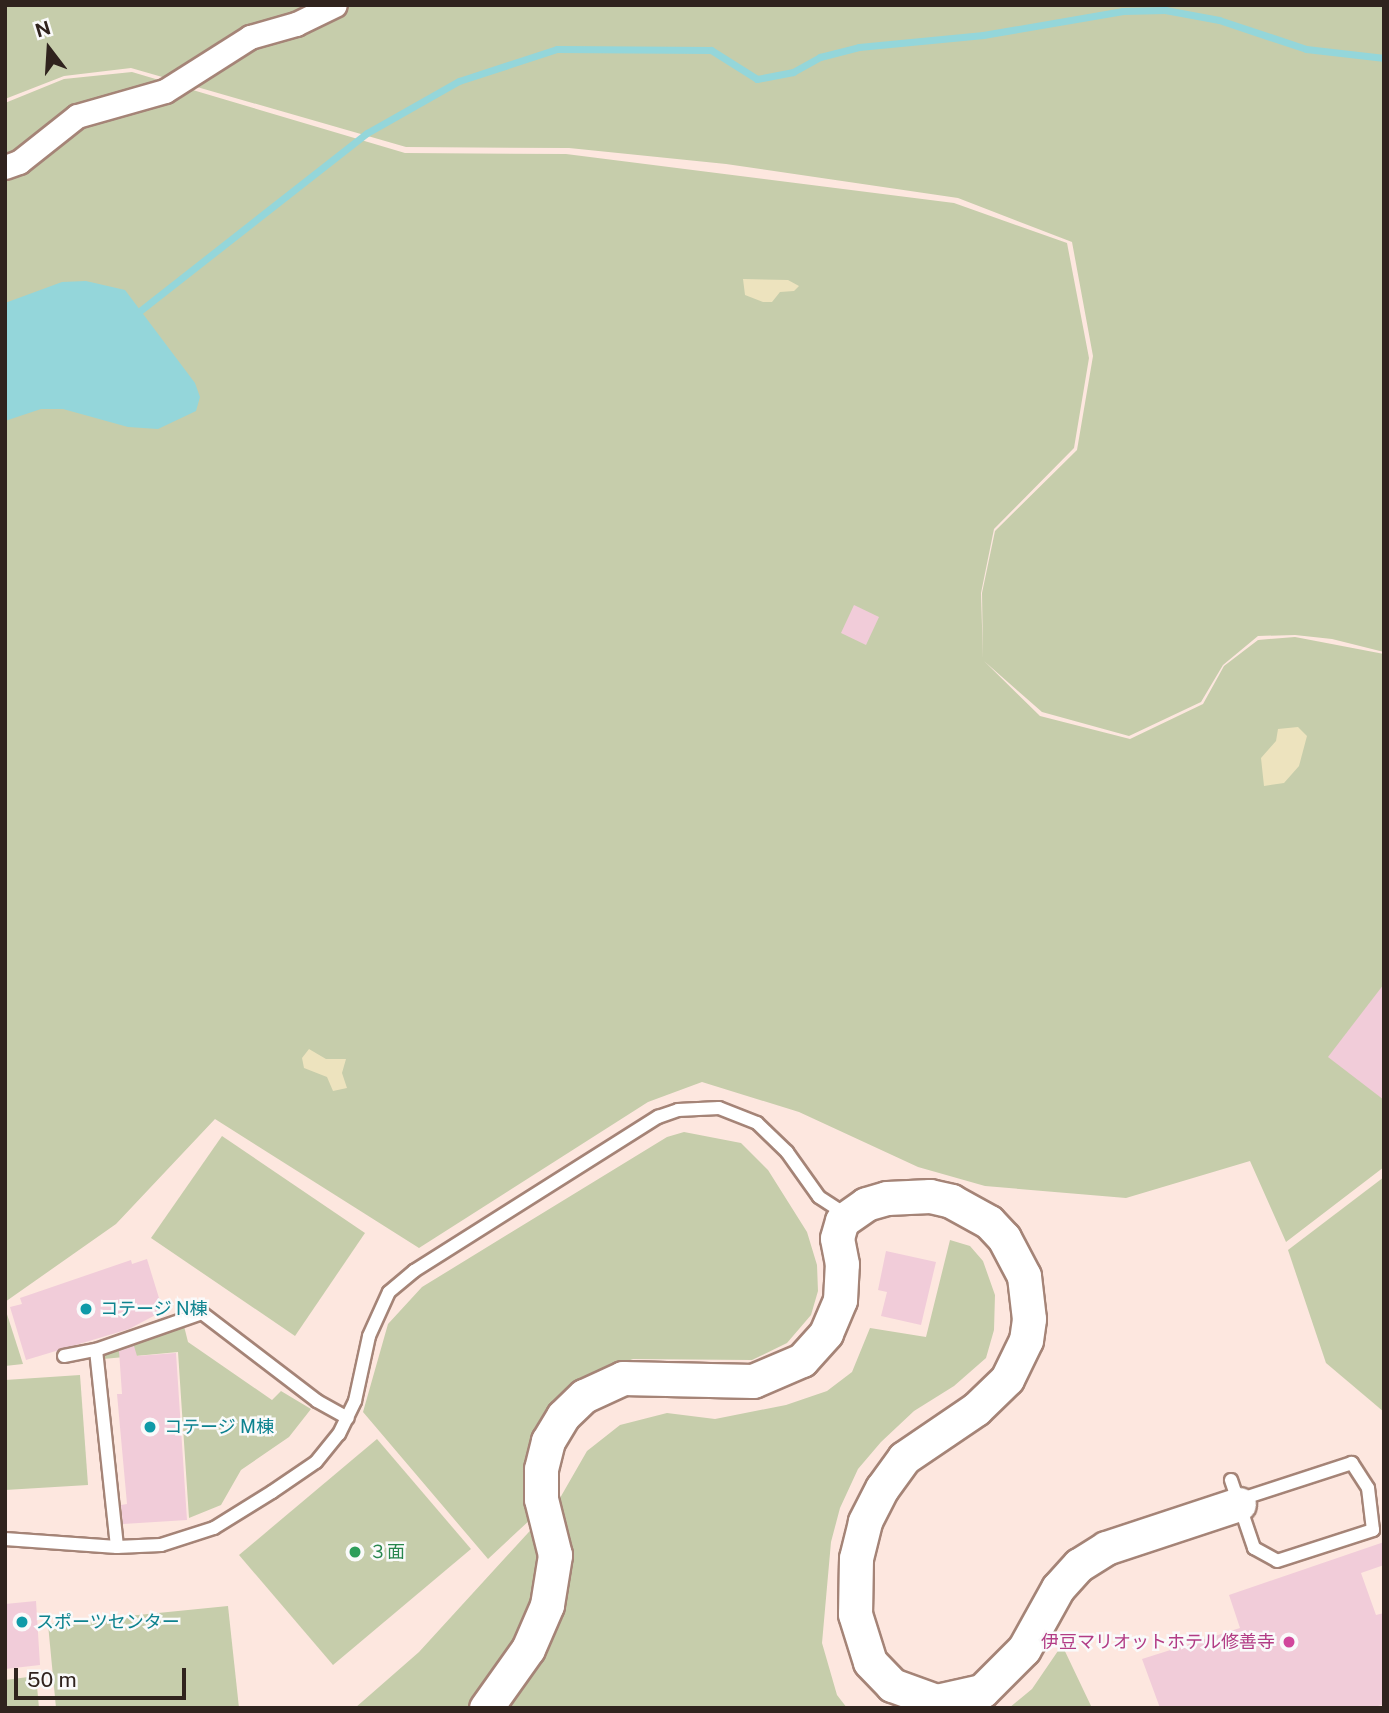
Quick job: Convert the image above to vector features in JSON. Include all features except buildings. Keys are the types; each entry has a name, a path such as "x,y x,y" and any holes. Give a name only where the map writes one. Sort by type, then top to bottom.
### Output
{"street":[{"path":"5,167 19,162 77,116 165,91 250,37 296,24 335,5"},
{"path":"486,1708 528,1649 551,1590 555,1555 541,1499 541,1469 548,1441 563,1416 584,1396 623,1378 753,1381 802,1360 826,1333 840,1300 837,1238 847,1215 877,1201 909,1195 930,1196 971,1210 1004,1238 1024,1276 1029,1297 1026,1340 1007,1379 976,1409 905,1458 882,1488 865,1522 856,1558 855,1614 870,1662 892,1685 936,1701 982,1691 1024,1649 1058,1588 1079,1564 1106,1548 1236,1495"}],"lane":[{"path":"5,1539 117,1547 161,1545 214,1528 316,1462 348,1418 369,1336 389,1292 414,1271 658,1117 678,1110 709,1108 758,1123 787,1152 818,1197 847,1215"},
{"path":"64,1356 96,1350 202,1313 317,1401 348,1418"},
{"path":"96,1350 117,1547"},
{"path":"1352,1463 1368,1488 1379,1516 1373,1530 1277,1561 1254,1548 1236,1495 1352,1463"}],"green space":[{"path":"5,5 1384,5 1384,652 1332,639 1295,635 1258,636 1223,665 1201,702 1129,736 1042,712 984,661 1040,716 1130,739 1203,704 1224,666 1258,640 1295,637 1384,654 1384,1167 1286,1242 1250,1161 1126,1198 985,1186 918,1167 799,1112 702,1082 648,1102 419,1248 215,1119 116,1224 5,1302 5,103 64,79 132,72 405,153 566,154 954,203 1067,243 1089,358 1074,448 994,529 981,593 983,659 982,593 995,531 1077,450 1093,356 1072,242 958,198 726,164 569,148 406,147 131,68 64,76 5,99"},
{"path":"684,1132 741,1143 768,1170 807,1232 817,1265 818,1291 811,1315 787,1343 752,1360 633,1359 593,1373 559,1396 527,1456 523,1482 532,1518 488,1559 363,1412 388,1324 422,1287 667,1137"},
{"path":"222,1136 365,1233 295,1336 151,1238"},
{"path":"1384,1177 1384,1412 1326,1363 1288,1250"},
{"path":"950,1240 970,1246 983,1261 995,1295 994,1330 986,1358 954,1386 914,1411 881,1442 858,1469 840,1508 831,1542 822,1643 837,1695 847,1708 355,1708 419,1652 560,1498 587,1451 620,1425 667,1413 715,1419 786,1405 827,1391 852,1372 870,1328 926,1337"},
{"path":"5,1308 23,1364 5,1366"},
{"path":"184,1326 188,1342 272,1400 281,1391 311,1409 289,1437 241,1470 221,1505 189,1518 178,1352 103,1359 103,1352"},
{"path":"80,1375 88,1485 5,1490 5,1380"},
{"name":"３面","path":"377,1439 471,1549 333,1665 239,1555"},
{"path":"228,1606 239,1708 56,1708 48,1624"},
{"path":"1062,1645 1092,1708 1009,1708 1032,1689"},
{"path":"36,1676 39,1708 5,1708 5,1680"}],"sand":[{"path":"743,279 788,280 799,286 794,291 780,292 772,302 763,302 745,295"},
{"path":"1298,727 1307,736 1299,766 1284,783 1264,786 1261,758 1276,741 1278,729"},
{"path":"309,1049 326,1059 346,1059 342,1073 347,1088 333,1091 327,1077 304,1068 302,1058"}],"water":[{"path":"86,281 125,290 195,383 200,397 196,411 158,429 128,427 63,409 41,409 5,421 5,303 62,282"}],"waterway":[{"path":"141,310 367,133 459,81 557,49 711,50 757,79 793,72 820,57 859,47 983,35 1123,11 1165,10 1219,20 1306,49 1384,58"}],"place":[{"name":"コテージ N棟","path":"86,1309"},
{"name":"コテージ M棟","path":"150,1427"},
{"name":"３面","path":"355,1552"},
{"name":"スポーツセンター","path":"22,1622"},
{"name":"伊豆マリオットホテル修善寺","path":"1289,1642"}]}
